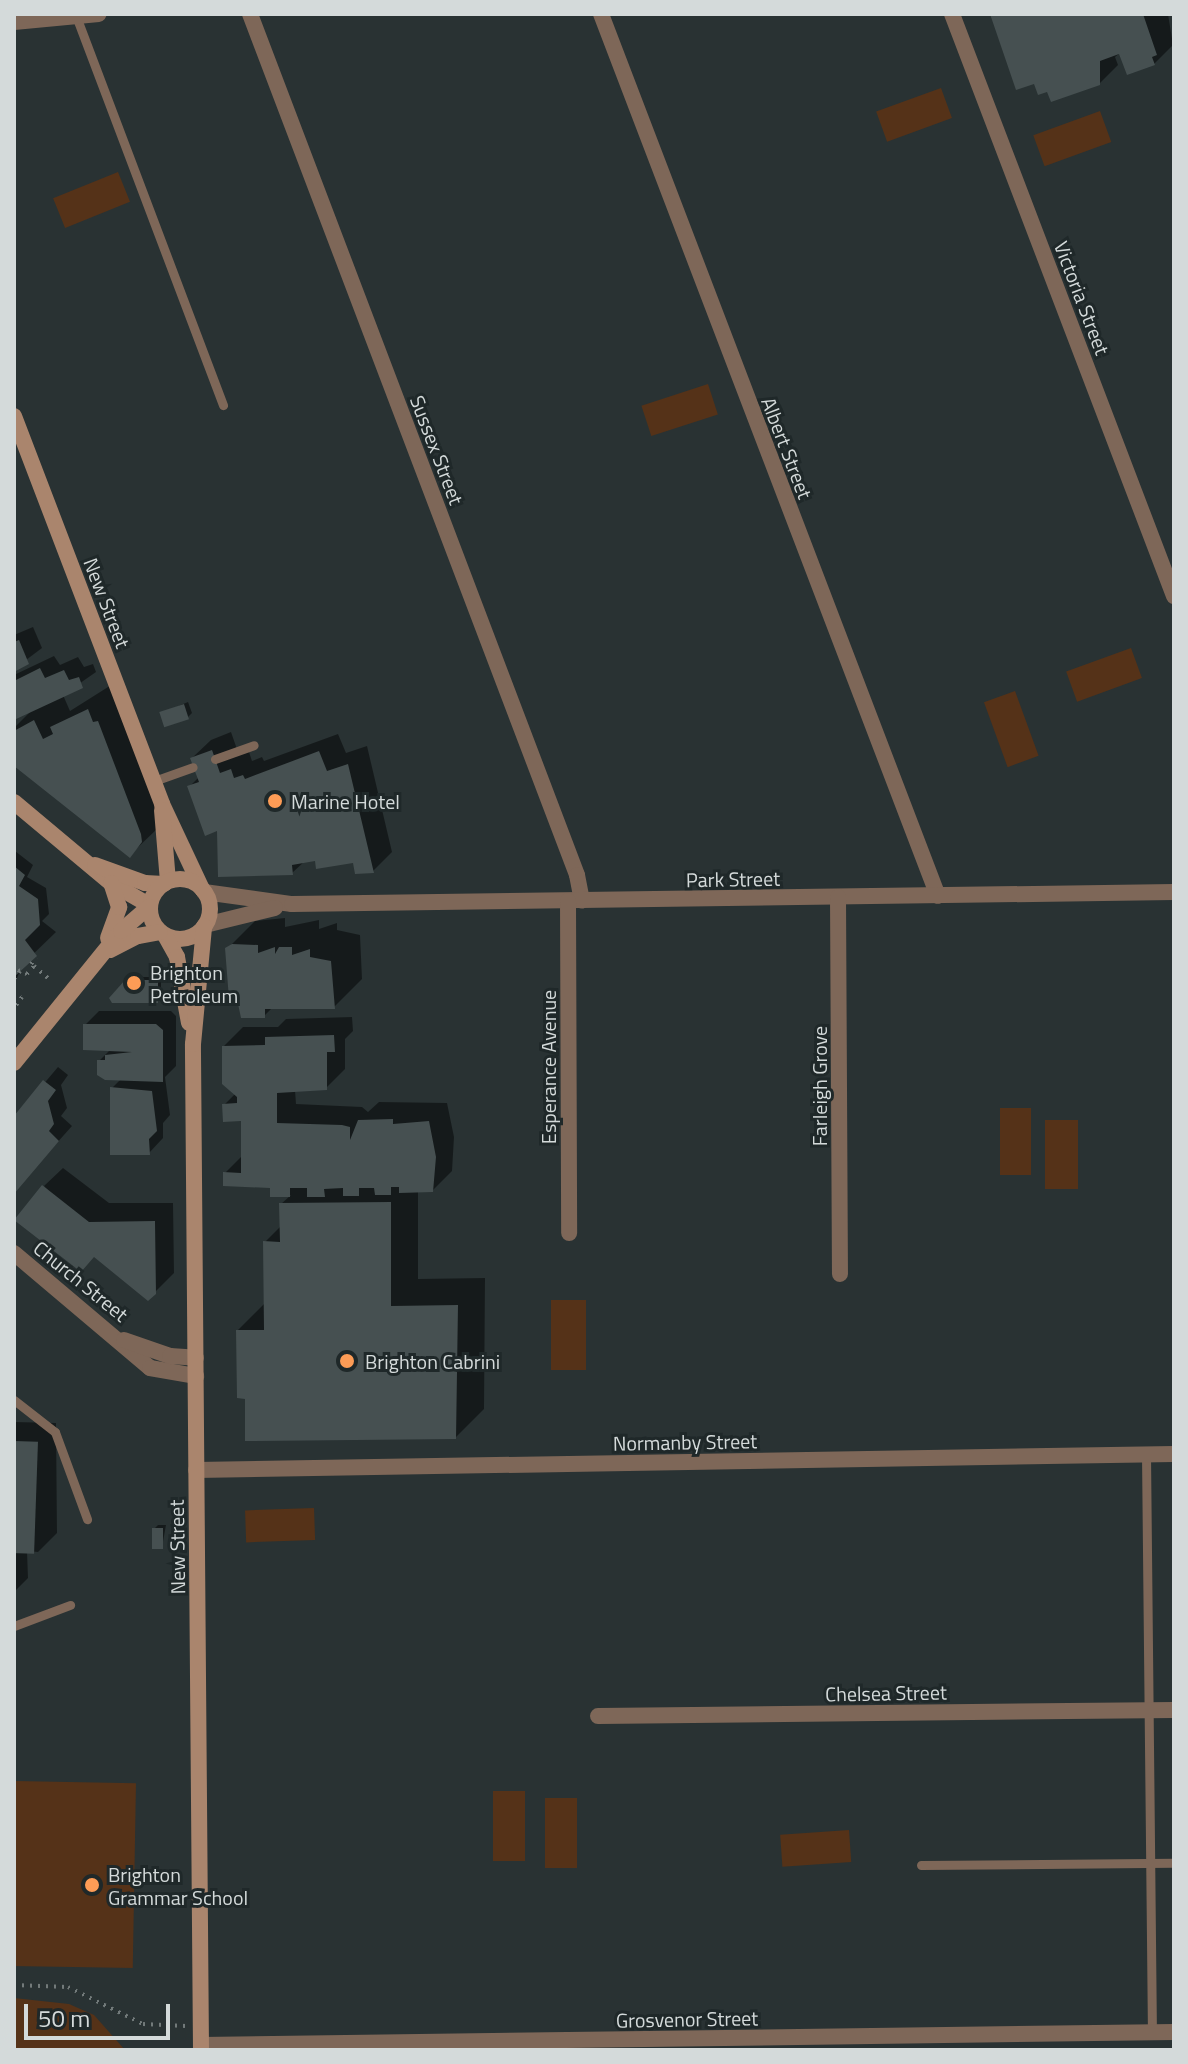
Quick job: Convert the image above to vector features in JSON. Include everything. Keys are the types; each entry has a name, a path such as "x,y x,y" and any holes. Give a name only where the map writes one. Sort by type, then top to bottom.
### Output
{"main road":[{"name":"New Street","path":"14,416 18,438 162,804 203,890"},
{"path":"14,802 90,862 111,883 149,906 163,934"},
{"name":"New Street","path":"162,804 166,883"},
{"path":"90,862 145,883 186,880 203,890 210,908 204,926 190,938 163,934 138,936 100,960"},
{"path":"100,960 119,913 111,883"},
{"path":"14,1063 128,923 149,906 166,883"},
{"name":"New Street","path":"201,2047 193,1044 204,926"},
{"name":"New Street","path":"163,934 177,957 193,1044"}],"street":[{"path":"14,22 99,14"},
{"name":"Sussex Street","path":"250,14 577,875 575,901"},
{"name":"Albert Street","path":"601,14 938,896"},
{"name":"Victoria Street","path":"952,14 1174,596"},
{"name":"Park Street","path":"203,890 292,904 1174,892"},
{"name":"Farleigh Grove","path":"838,897 840,1274"},
{"name":"Esperance Avenue","path":"569,1233 575,901"},
{"name":"Park Street","path":"204,926 292,904"},
{"name":"Church Street","path":"14,1253 122,1340 150,1368 196,1376"},
{"name":"Church Street","path":"122,1340 170,1356 196,1358"},
{"name":"Normanby Street","path":"196,1470 1174,1454"},
{"name":"Chelsea Street","path":"598,1716 1174,1710"},
{"name":"Grosvenor Street","path":"201,2047 1174,2032"}],"lane":[{"path":"76,16 223,405"},
{"path":"215,759 254,745"},
{"path":"154,781 193,767"},
{"path":"14,1400 55,1432 87,1519"},
{"path":"1146,1454 1152,2033"},
{"path":"14,1626 70,1605"},
{"path":"921,1865 1174,1863"}],"path":[{"path":"14,979 19,970 27,974 36,958"},
{"path":"32,965 49,979"},
{"path":"14,999 22,997 14,1008"},
{"path":"14,1985 68,1987 154,2027 201,2025"}],"shaded area":[{"path":"941,88 952,118 887,142 876,112"},
{"path":"1100,111 1111,142 1045,166 1033,135"},
{"path":"118,172 130,202 65,228 53,198"},
{"path":"708,384 718,414 651,436 641,406"},
{"path":"1131,648 1142,678 1077,702 1066,672"},
{"path":"1015,691 1039,756 1008,767 984,702"},
{"path":"1000,1108 1031,1108 1031,1175 1000,1175"},
{"path":"1045,1120 1078,1120 1078,1189 1045,1189"},
{"path":"551,1300 586,1300 586,1370 551,1370"},
{"path":"314,1508 315,1540 246,1542 245,1510"},
{"path":"14,1781 136,1783 133,1968 14,1966"},
{"path":"493,1791 525,1791 525,1861 493,1861"},
{"path":"545,1798 577,1798 577,1868 545,1868"},
{"path":"849,1830 851,1862 782,1867 780,1835"},
{"path":"14,1998 69,2004 94,2015 125,2050 14,2050"}],"building":[{"path":"990,14 1143,14 1157,55 1152,57 1155,65 1127,75 1119,54 1100,61 1100,85 1051,102 1047,92 1038,95 1034,84 1016,90"},
{"path":"19,640 29,664 14,672 14,642"},
{"path":"40,668 45,678 64,670 69,680 79,677 83,688 14,720 14,681"},
{"path":"184,704 189,719 164,727 159,712"},
{"path":"88,709 93,722 98,721 141,834 142,842 130,858 14,766 14,731 34,720 43,739 53,734 50,727"},
{"name":"Marine Hotel","path":"212,750 220,773 231,769 234,778 243,775 245,779 319,751 327,771 348,764 374,873 355,874 353,863 316,869 315,861 292,865 293,875 218,877 217,831 205,836 187,786 199,782 190,758"},
{"path":"14,866 25,875 19,886 38,899 40,925 25,940 37,956 14,977"},
{"path":"232,944 258,945 258,953 275,947 275,954 279,947 292,947 292,955 310,949 310,957 331,961 335,1009 265,1009 265,1018 241,1018 237,999 229,999 225,948"},
{"path":"125,980 158,980 158,1003 112,1003 109,998"},
{"path":"83,1024 156,1024 163,1030 163,1082 105,1080 97,1075 97,1060 105,1060 105,1055 132,1052 83,1050"},
{"path":"334,1035 335,1052 327,1052 327,1090 277,1093 277,1123 342,1125 350,1127 350,1140 358,1120 393,1119 393,1124 429,1121 436,1157 433,1192 399,1193 399,1187 391,1187 391,1195 375,1195 374,1188 359,1188 359,1196 343,1196 343,1188 324,1189 325,1197 307,1197 307,1188 290,1188 290,1197 270,1197 270,1188 223,1186 223,1172 241,1173 241,1121 223,1122 222,1104 237,1103 237,1097 222,1084 222,1046 265,1045 265,1037"},
{"path":"43,1080 56,1090 48,1101 54,1124 49,1131 59,1141 14,1194 14,1116"},
{"path":"110,1087 152,1091 157,1131 149,1139 150,1155 110,1155"},
{"path":"42,1185 89,1222 155,1221 156,1294 148,1301 94,1257 81,1272 14,1220"},
{"name":"Brighton Cabrini","path":"391,1202 391,1306 458,1305 456,1439 245,1441 245,1399 237,1398 236,1330 264,1330 263,1241 280,1242 279,1203"},
{"path":"14,1441 38,1442 34,1554 14,1553"},
{"path":"152,1528 163,1528 163,1549 152,1549"}],"place":[{"name":"Marine Hotel","path":"275,801"},
{"name":"Brighton Petroleum","path":"134,983"},
{"name":"Brighton Cabrini","path":"347,1361"},
{"name":"Brighton Grammar School","path":"92,1885"}]}
